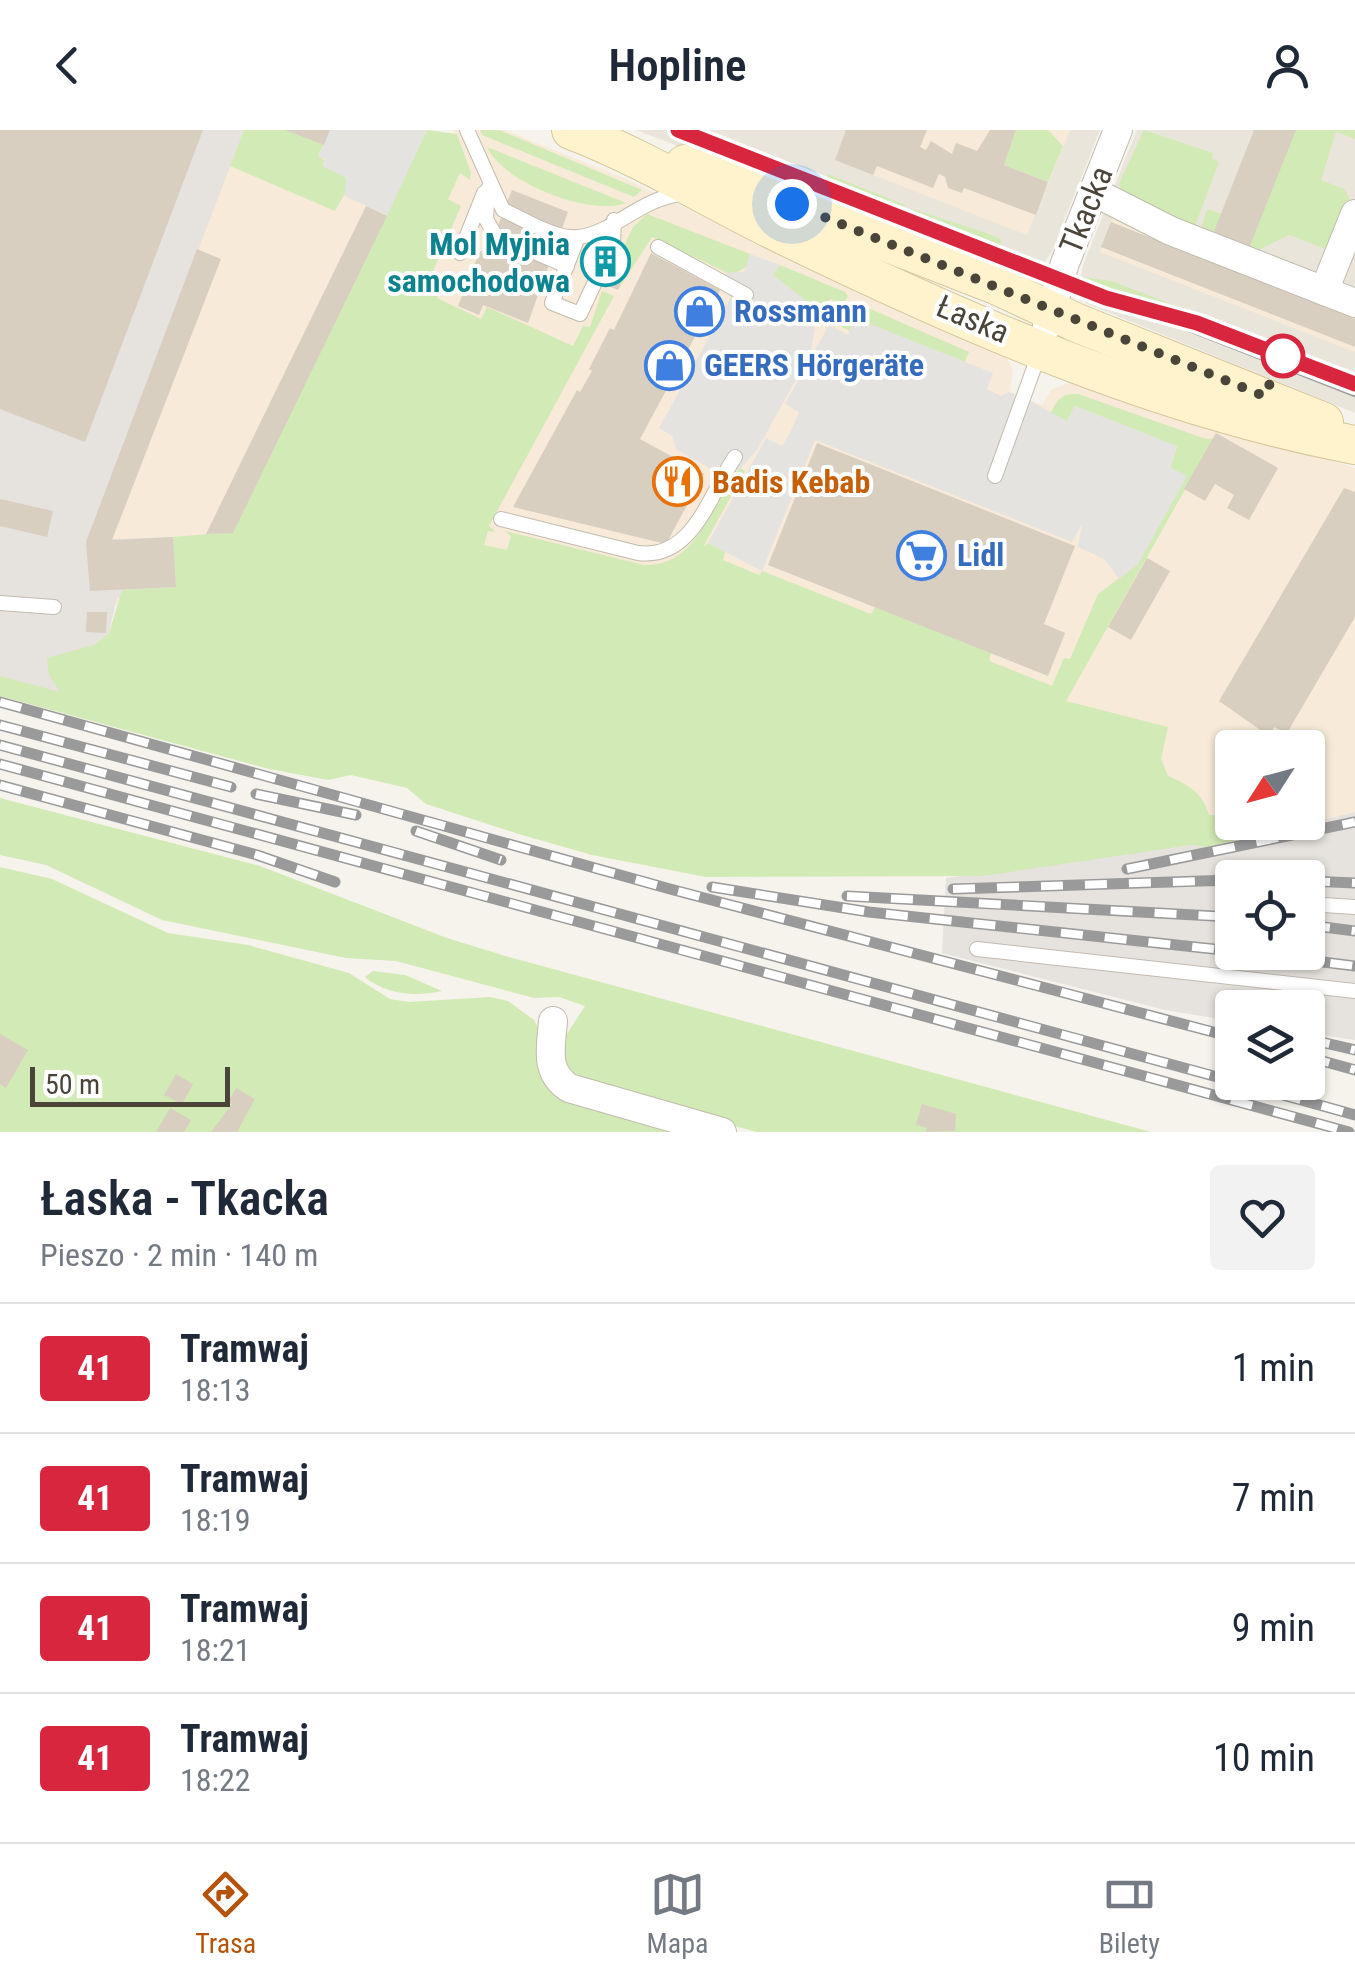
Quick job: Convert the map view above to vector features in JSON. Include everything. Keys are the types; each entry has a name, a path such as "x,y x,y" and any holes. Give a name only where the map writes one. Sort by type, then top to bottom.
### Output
{"main road":[{"name":"Łaska","path":"571,130 610,145 708,171 996,285 1050,311 1295,408 1355,436"},
{"name":"Łaska","path":"610,145 812,249 1093,372 1224,414 1355,445"}],"street":[{"name":"Tkacka","path":"1041,349 1050,311 1118,130"},
{"path":"1094,192 1171,231 1355,303"},
{"path":"1324,292 1355,214"},
{"path":"553,1021 550,1062 553,1073 568,1088 722,1132"}],"lane":[{"path":"467,130 503,210 560,234 578,237 652,199 698,193"},
{"path":"460,254 488,183"},
{"path":"488,183 486,218 494,234 566,266"},
{"path":"578,237 552,302 580,314 614,244 614,220"},
{"path":"658,247 746,295"},
{"path":"995,476 1041,349"},
{"path":"502,519 638,553 662,555 686,538 735,457"},
{"path":"0,603 54,607"},
{"path":"1325,905 1355,907"},
{"path":"977,949 1355,991"}],"shaded area":[{"path":"0,130 455,134 454,130 504,130 624,178 814,270 1006,356 1013,370 1010,392 1042,405 1052,389 1075,381 1355,468 1355,812 1325,819 1325,730 1215,730 1215,840 1237,840 1207,847 1191,845 478,548 349,294 233,533 0,676"},
{"path":"0,130 244,130 87,540 173,537 176,587 117,598 109,633 94,645 61,693 0,676"},
{"path":"330,130 427,130 387,216 345,196 346,178 322,166 325,159 318,156"},
{"path":"636,130 1100,130 1052,251 1041,268 1024,278"},
{"path":"891,130 1070,130 1027,235 873,175"},
{"path":"1137,130 1355,130 1355,413 1085,303 1079,286 1083,265"},
{"path":"1114,215 1355,312 1355,352 1100,252"},
{"path":"750,254 780,265 773,275 804,299 815,330 810,354 757,450 730,480 676,449 672,436 659,428 731,297 720,290 726,273 744,272"},
{"path":"855,318 993,373 987,389 1001,396 1009,392 1025,398 1067,421 1075,406 1177,446 1170,467 1187,476 1138,564 1119,579 1104,559 1078,547 1082,524 1072,542 815,440 762,571 708,543 766,438 782,446 790,433 799,412 785,404 829,325 848,335"},
{"path":"1355,812 1355,1040 1325,1036 1325,990 1215,990 1215,1018 1165,1010 942,953 946,878 1191,845 1207,847 1237,840 1325,840 1325,819"}],"green space":[{"path":"244,130 284,130 324,145 318,155 346,178 347,190 335,211 230,166"},
{"path":"427,130 457,134 471,173 470,180 460,173 448,199 461,206 431,276 443,282 437,298 481,319 487,307 573,346 583,326 590,327 602,291 614,296 489,526 496,532 488,531 484,545 507,550 511,536 505,531 644,565 662,563 678,556 690,544 740,468 745,471 703,547 708,543 725,552 723,560 759,575 762,571 871,614 875,607 991,653 989,661 1052,686 1064,658 1070,659 1098,594 1138,564 1177,447 1075,406 1067,421 1050,415 1055,406 1063,397 1078,394 1206,439 1214,438 1066,701 1168,727 1161,759 1168,776 1194,791 1209,815 1215,815 1215,840 1236,840 983,876 706,877 592,855 522,835 426,804 407,788 351,775 328,780 269,769 0,696 0,676 60,692 49,675 47,658 94,645 109,633 122,590 175,587 173,537 233,532"},
{"path":"480,130 499,130 642,190 634,197 482,135"},
{"path":"1016,130 1048,130 1063,146 1048,182 1004,165"},
{"path":"1144,130 1213,153 1212,158 1219,162 1195,226 1121,189 1119,184"},
{"path":"1296,130 1355,130 1355,139 1336,132 1321,180 1344,189 1351,201 1333,252 1289,235 1254,252 1207,233 1202,225 1207,209 1221,214 1214,234"},
{"path":"487,147 626,203 591,205 549,193 510,172"},
{"path":"828,174 905,205 904,212 911,214 913,209 1001,239 1000,251 825,182"},
{"path":"647,214 750,254 748,266 732,275 652,237 618,290 625,269 615,265 633,227"},
{"path":"780,265 845,292 848,296 837,317 846,321 851,310 855,311 850,331 826,319 837,302 830,299 821,316 772,275"},
{"path":"1082,277 1112,281 1219,323 1080,283"},
{"path":"861,305 969,352 965,362 861,321"},
{"path":"0,798 260,866 447,938 509,957 1151,1132 757,1132 586,1086 559,1069 561,1043 585,1006 559,997 534,998 396,961 346,958 162,920 46,865 0,855"},
{"path":"0,867 52,879 168,933 248,945 349,973 390,999 409,1002 490,997 508,1001 534,1020 540,1031 543,1063 701,1132 0,1132"},
{"path":"373,971 405,975 442,991 392,991 365,977"}],"building":[{"path":"0,130 203,130 85,442 0,409"},
{"path":"284,130 330,130 324,145"},
{"path":"846,130 927,130 920,147 926,150 931,141 952,154 956,143 977,151 990,130 1016,130 1004,165 1048,182 1036,215 964,188 962,193 948,188 945,177 939,174 933,188 877,166 873,175 835,160"},
{"path":"1254,130 1296,130 1249,248 1213,234"},
{"path":"512,190 568,212 528,323 483,305 479,315 458,306 480,251 487,254"},
{"path":"366,206 387,216 233,533 206,534"},
{"path":"1111,222 1355,319 1355,347 1101,247"},
{"name":"Mol Myjnia samochodowa","path":"603,240 621,247 615,265 626,269 618,290 588,278"},
{"path":"197,249 221,259 112,540 173,537 176,587 90,591 86,542"},
{"path":"651,253 720,290 640,439 704,474 666,544 513,507 577,390 580,392 592,371 589,369 610,328 614,330"},
{"path":"1216,433 1278,468 1249,520 1227,508 1234,495 1215,484 1205,501 1184,489"},
{"name":"Lidl","path":"817,443 1075,546 1044,624 1065,633 1048,676 768,565"},
{"path":"1344,488 1355,492 1355,617 1289,730 1260,730 1219,701"},
{"path":"0,499 53,511 47,537 0,526"},
{"path":"1147,558 1170,571 1131,640 1108,627"},
{"path":"87,612 107,612 106,633 86,632"},
{"path":"0,1034 28,1050 6,1088 0,1084"},
{"path":"176,1074 193,1084 182,1104 164,1095"},
{"path":"236,1088 255,1099 237,1132 211,1132 232,1104 228,1102"},
{"path":"922,1104 956,1114 955,1131 926,1132 927,1128 916,1125"},
{"path":"170,1108 191,1120 184,1132 156,1132"}],"tram line":[{"path":"678,130 1355,396"},
{"name":"41","path":"678,130 1106,298 1224,332 1355,384"}],"railway":[{"path":"0,702 670,889 1215,1033"},
{"path":"0,725 231,787"},
{"path":"0,745 1215,1076"},
{"path":"0,764 1349,1132"},
{"path":"0,785 257,855 335,882"},
{"path":"256,794 356,815"},
{"path":"1127,869 1355,822"},
{"path":"416,831 501,860"},
{"path":"953,889 1215,881"},
{"path":"1325,882 1355,883"},
{"path":"712,887 869,912 1215,949"},
{"path":"847,896 1215,916"},
{"path":"1325,927 1355,931"},
{"path":"1325,962 1355,966"},
{"path":"1325,1043 1355,1050"},
{"path":"1325,1062 1355,1070"},
{"path":"1301,1100 1355,1115"}],"place":[{"name":"Mol Myjnia samochodowa","path":"605,262"},
{"name":"Rossmann","path":"699,311"},
{"name":"GEERS Hörgeräte","path":"669,365"},
{"name":"Badis Kebab","path":"677,482"},
{"name":"Lidl","path":"922,555"}],"route":[{"path":"792,204 996,285 1107,336 1264,396 1283,356"}]}
